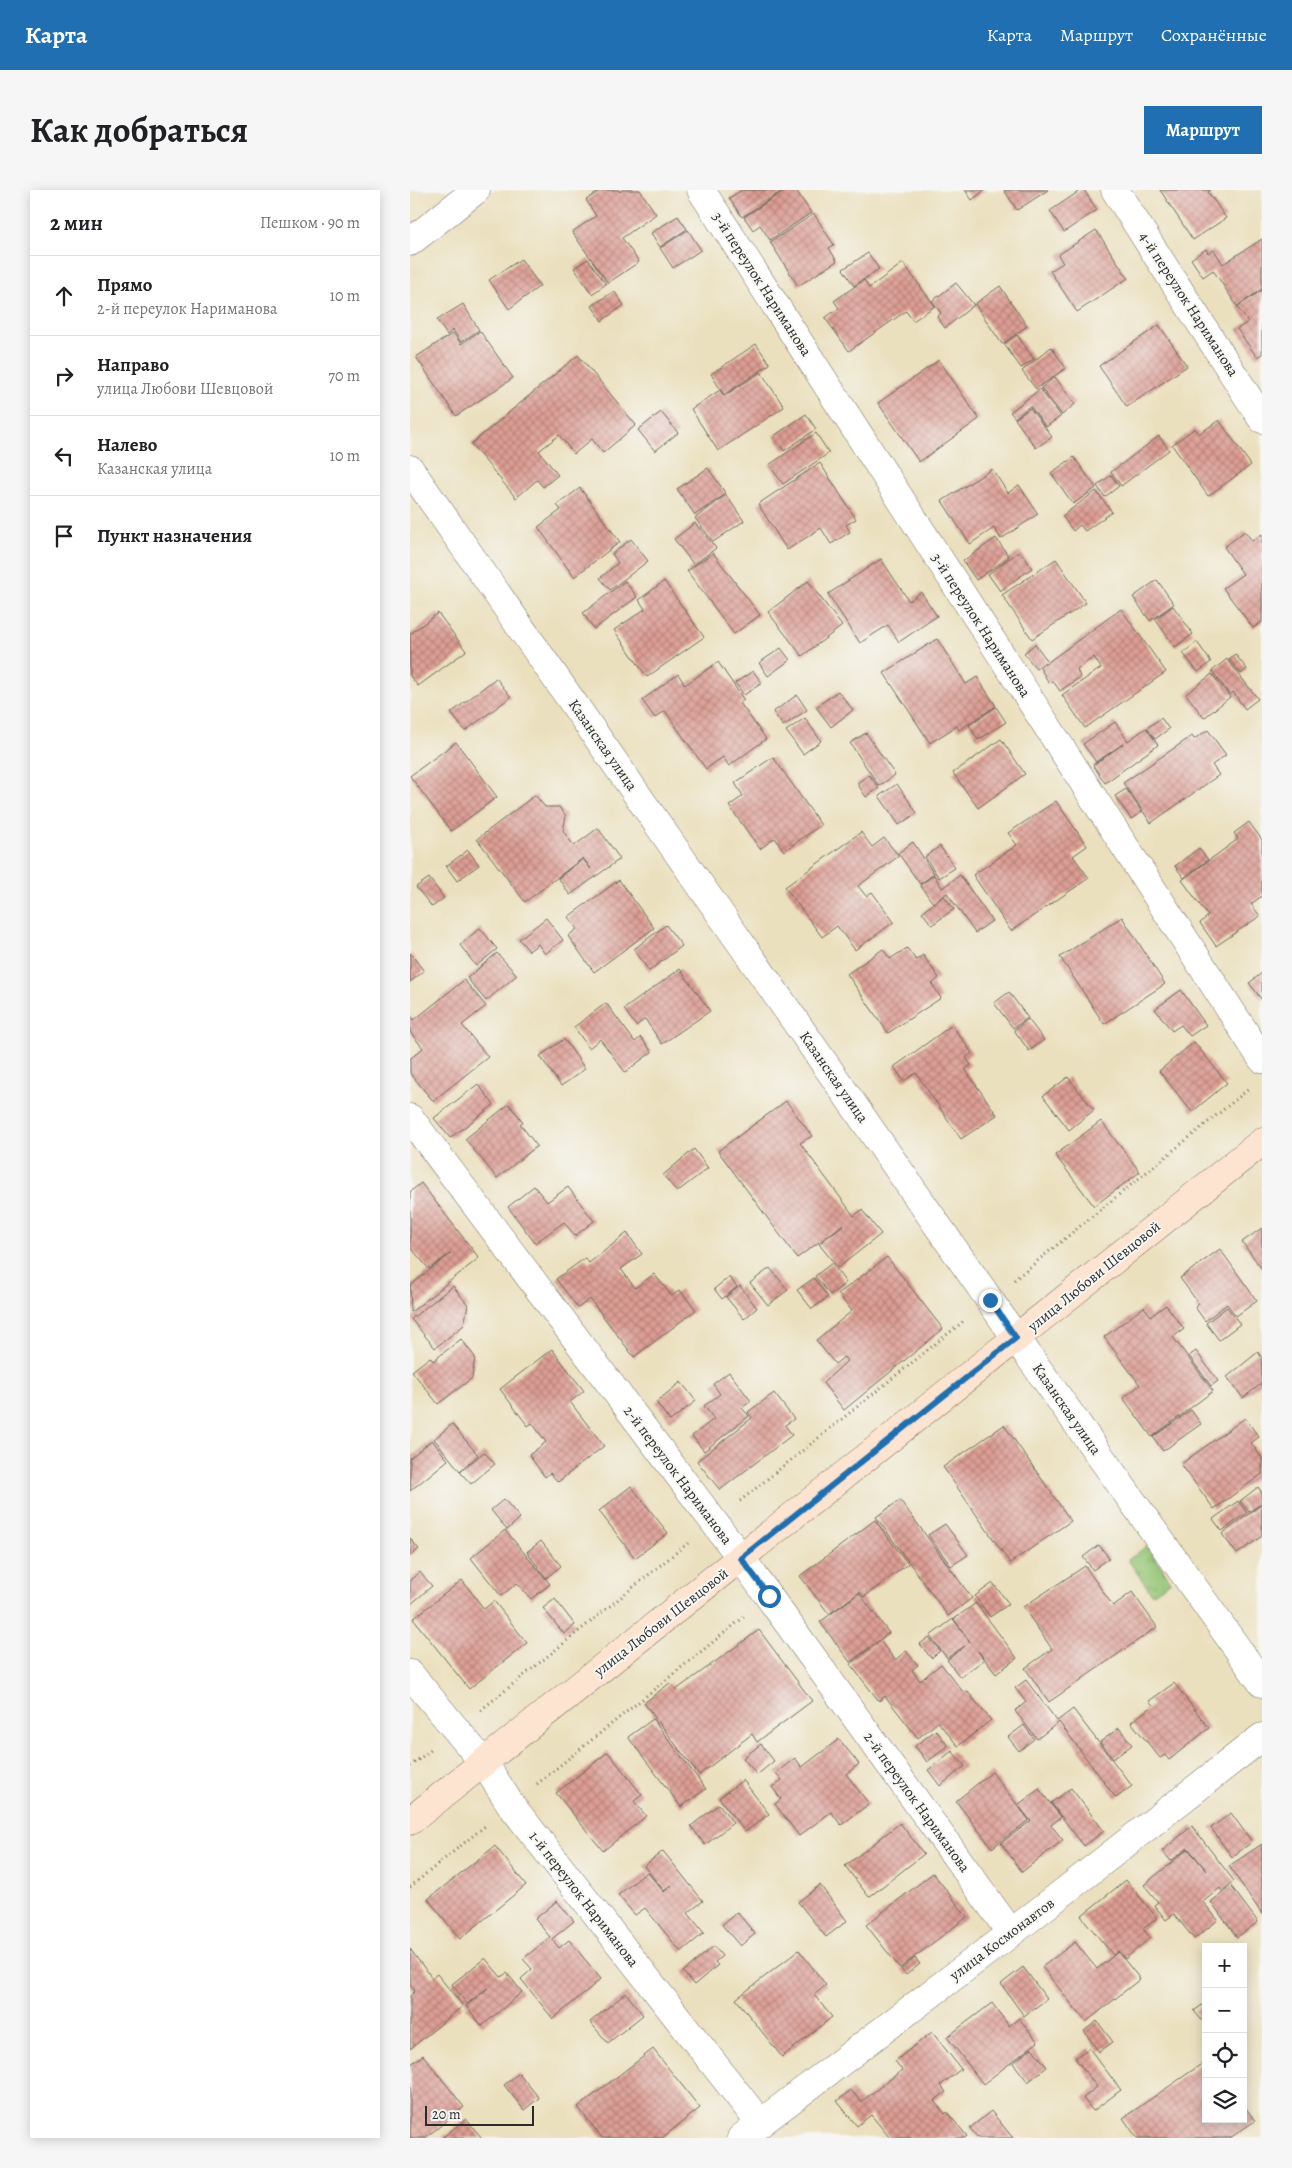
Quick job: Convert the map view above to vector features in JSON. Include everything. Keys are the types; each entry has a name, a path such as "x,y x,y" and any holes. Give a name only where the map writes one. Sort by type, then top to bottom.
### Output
{"street":[{"path":"410,242 476,190"},
{"name":"3-й переулок Нариманова","path":"701,190 1262,1059"},
{"name":"4-й переулок Нариманова","path":"1115,190 1262,418"},
{"name":"Казанская улица","path":"410,469 1016,1338 1262,1683"},
{"name":"2-й переулок Нариманова","path":"410,1118 741,1558 1012,1932"},
{"name":"улица Любови Шевцовой","path":"410,1821 1262,1142"},
{"name":"1-й переулок Нариманова","path":"410,1674 484,1763 511,1805 750,2131"},
{"name":"улица Космонавтов","path":"750,2131 1012,1932 1262,1738"}],"path":[{"path":"410,1766 714,1522"},
{"path":"410,1887 769,1596"}],"green space":[{"path":"1147,1546 1171,1581 1152,1594 1128,1560"}],"building":[{"path":"601,190 619,190 620,192 622,190 640,190 656,214 622,238 639,262 608,283 572,232 596,216 586,200"},
{"path":"742,190 779,190 781,192 742,217 729,198"},
{"path":"785,190 796,190 811,213 770,240 760,225 753,230 744,217"},
{"path":"965,190 985,190 972,200"},
{"path":"1004,190 1048,190 1017,210"},
{"path":"1081,190 1084,190 1097,210 1064,232 1050,211"},
{"path":"1160,190 1211,190 1208,192 1226,218 1193,240"},
{"path":"814,214 834,245 829,248 837,261 798,286 770,242"},
{"path":"678,216 687,229 660,247 651,233"},
{"path":"688,230 701,250 673,268 660,248"},
{"path":"1096,230 1128,278 1077,312 1050,271 1063,263 1058,255"},
{"path":"1262,239 1262,289 1237,306 1213,270 1203,277 1191,259 1206,249 1208,253 1214,250 1223,264"},
{"path":"868,253 879,269 854,286 843,269"},
{"path":"521,259 540,286 509,309 489,280"},
{"path":"588,259 606,284 592,294 574,268"},
{"path":"903,263 935,306 913,321 906,311 849,351 825,318 839,308 834,301 864,280 869,288"},
{"path":"956,283 974,305 945,328 937,317 941,313 932,301"},
{"path":"1000,286 1027,326 1002,344 975,304"},
{"path":"1262,290 1262,354 1257,357 1237,329 1248,322 1237,307"},
{"path":"614,291 624,305 602,321 592,306"},
{"path":"463,304 479,330 461,342 453,330 447,335 437,320"},
{"path":"1159,325 1187,366 1127,407 1099,366"},
{"path":"480,331 513,378 456,416 416,357 453,333 461,344"},
{"path":"1017,335 1034,359 1021,368 1004,344"},
{"path":"756,344 770,364 724,395 711,374"},
{"path":"1051,347 1066,368 1036,389 1022,371"},
{"path":"578,355 636,425 603,453 592,439 574,454 559,435 539,451 558,475 543,487 537,480 516,498 471,444"},
{"path":"939,360 979,419 919,462 878,403"},
{"path":"761,372 784,407 718,451 691,409 720,390 724,396"},
{"path":"1055,377 1075,404 1062,415 1041,388"},
{"path":"1040,389 1061,416 1046,427 1030,406 1015,418 1010,412"},
{"path":"1030,408 1052,437 1036,448 1015,419"},
{"path":"661,412 678,433 655,451 638,430"},
{"path":"806,414 816,429 784,451 774,436"},
{"path":"1219,420 1251,465 1208,496 1172,445 1195,428 1199,434"},
{"path":"816,433 829,453 783,484 769,465"},
{"path":"1159,436 1169,450 1121,486 1111,472"},
{"path":"1074,457 1096,488 1073,504 1051,473"},
{"path":"820,463 856,519 846,525 850,532 831,544 821,528 787,550 758,504"},
{"path":"708,468 726,494 695,515 677,489"},
{"path":"992,469 1008,493 1019,485 1038,514 1001,539 994,528 970,544 942,501"},
{"path":"1111,475 1119,486 1105,497 1097,486"},
{"path":"580,488 620,542 574,577 538,527 561,510 557,505"},
{"path":"1096,491 1112,512 1085,531 1080,525 1073,531 1062,516"},
{"path":"726,495 744,521 713,542 695,518"},
{"path":"695,523 716,548 694,565 674,539"},
{"path":"1245,531 1252,541 1262,534 1262,622 1253,628 1223,588 1243,574 1224,547"},
{"path":"996,538 1009,557 976,580 963,561"},
{"path":"631,539 648,561 610,590 600,578 618,563 612,554"},
{"path":"1020,551 1032,568 1000,591 988,574"},
{"path":"713,553 760,615 734,634 687,571"},
{"path":"881,559 909,601 921,592 937,616 899,642 888,625 860,643 828,594"},
{"path":"1056,559 1086,603 1032,639 1002,595"},
{"path":"1157,580 1174,604 1150,621 1133,597"},
{"path":"625,581 637,597 594,629 583,613"},
{"path":"664,581 704,637 647,677 614,630 645,609 639,600"},
{"path":"808,581 842,626 802,656 768,612"},
{"path":"1173,606 1193,634 1175,647 1155,619"},
{"path":"1121,609 1166,672 1085,728 1062,695 1101,668 1094,657 1077,669 1080,677 1060,691 1053,681 1049,683 1040,668"},
{"path":"438,613 466,651 418,686 410,676 410,634"},
{"path":"937,639 966,684 977,677 996,706 959,730 957,726 930,743 884,673"},
{"path":"1197,642 1211,662 1198,672 1183,653"},
{"path":"1035,644 1047,660 1036,669 1024,653"},
{"path":"781,648 790,660 768,676 759,663"},
{"path":"1235,654 1247,669 1241,674 1229,659"},
{"path":"1227,659 1258,699 1245,709 1233,692 1230,695 1212,671"},
{"path":"718,662 744,700 740,703 766,739 729,766 723,757 706,769 665,711 655,718 642,700 678,674 685,685"},
{"path":"753,671 762,683 744,695 735,683"},
{"path":"1212,674 1230,697 1204,718 1186,694"},
{"path":"496,678 511,697 465,731 451,713"},
{"path":"838,691 853,710 831,727 816,707"},
{"path":"797,695 807,710 783,726 773,712"},
{"path":"996,707 1006,722 978,740 969,725"},
{"path":"805,718 821,741 803,754 786,731"},
{"path":"1161,718 1169,729 1155,739 1147,728"},
{"path":"1115,722 1128,741 1146,728 1158,745 1105,783 1093,765 1123,744 1096,762 1083,744"},
{"path":"1208,730 1226,755 1212,765 1219,775 1151,823 1123,783 1192,736 1194,739"},
{"path":"866,733 895,775 879,786 850,743"},
{"path":"1001,739 1025,774 978,808 953,773"},
{"path":"456,742 497,797 451,831 410,776"},
{"path":"773,757 821,825 784,851 775,838 760,849 729,806 743,796 735,783"},
{"path":"869,775 879,788 866,797 857,783"},
{"path":"897,784 917,813 899,825 879,796"},
{"path":"1126,789 1142,812 1131,819 1115,796"},
{"path":"535,795 545,807 559,807 566,816 563,831 574,846 598,828 620,859 570,895 558,878 583,859 591,869 583,858 525,902 477,839"},
{"path":"1056,801 1087,846 1073,856 1089,878 1011,931 973,875 1017,845 1008,833"},
{"path":"1249,822 1262,840 1262,896 1251,904 1260,916 1216,946 1200,923 1208,916 1182,880 1238,839 1234,833"},
{"path":"861,832 872,847 884,838 899,856 858,886 866,896 872,892 894,922 855,950 837,926 822,937 785,887"},
{"path":"913,842 934,874 920,884 898,853"},
{"path":"940,846 955,868 939,878 925,857"},
{"path":"1199,848 1208,860 1184,878 1175,866"},
{"path":"468,850 479,865 457,881 446,866"},
{"path":"934,875 942,888 960,875 992,921 975,933 947,893 933,903 920,885"},
{"path":"429,878 444,898 432,907 416,887"},
{"path":"619,880 654,928 594,972 568,936 577,929 568,917"},
{"path":"944,896 954,909 932,925 922,912"},
{"path":"1122,917 1165,984 1104,1024 1060,957"},
{"path":"546,918 563,940 545,954 538,944 529,951 519,939"},
{"path":"666,925 682,946 649,971 634,949"},
{"path":"480,928 497,949 476,966 460,945"},
{"path":"907,948 916,960 923,955 939,978 932,984 941,998 888,1033 847,974 883,949 890,959"},
{"path":"410,953 424,971 410,982"},
{"path":"497,953 517,975 486,1001 467,978"},
{"path":"680,969 710,1011 662,1044 645,1019 636,1026 624,1009"},
{"path":"1262,973 1262,1000 1249,983"},
{"path":"464,980 486,1006 462,1025 488,1057 433,1101 410,1073 410,1059 423,1048 410,1032 410,1015 414,1020"},
{"path":"1181,990 1206,1025 1190,1036 1181,1025 1172,1031 1155,1009"},
{"path":"1009,992 1028,1018 1013,1028 994,1003"},
{"path":"606,1003 635,1042 641,1037 652,1052 625,1072 600,1039 589,1048 574,1027"},
{"path":"1028,1019 1044,1040 1029,1051 1014,1030"},
{"path":"952,1025 972,1053 966,1058 971,1065 965,1069 997,1115 961,1139 916,1073 904,1081 894,1067"},
{"path":"564,1039 585,1069 561,1086 540,1056"},
{"path":"1194,1042 1227,1083 1192,1112 1159,1071"},
{"path":"1068,1077 1094,1110 1069,1130 1043,1096"},
{"path":"478,1084 494,1105 450,1138 434,1118"},
{"path":"786,1101 812,1136 800,1143 854,1216 862,1210 881,1234 838,1268 819,1244 844,1224 797,1258 718,1151"},
{"path":"509,1104 523,1122 520,1124 537,1146 497,1178 465,1139"},
{"path":"1101,1121 1140,1172 1094,1206 1055,1155"},
{"path":"694,1149 708,1168 677,1192 663,1175"},
{"path":"421,1183 479,1258 411,1312 410,1286 451,1253 429,1269 410,1247 410,1192"},
{"path":"534,1186 547,1202 568,1187 594,1221 575,1236 564,1222 535,1243 508,1207"},
{"path":"1262,1228 1262,1269 1242,1242"},
{"path":"627,1233 642,1254 621,1269 635,1288 654,1274 672,1296 680,1290 696,1310 634,1357 590,1299 578,1308 556,1279 585,1258 589,1263"},
{"path":"1220,1249 1257,1301 1236,1316 1227,1304 1205,1321 1195,1307 1199,1304 1180,1278"},
{"path":"887,1257 943,1329 844,1410 823,1383 847,1361 844,1357 835,1364 816,1340 852,1311 838,1294"},
{"path":"832,1263 846,1283 830,1295 815,1276"},
{"path":"770,1268 788,1290 768,1305 750,1283"},
{"path":"729,1277 737,1287 722,1299 714,1289"},
{"path":"814,1278 828,1297 812,1309 797,1290"},
{"path":"453,1286 468,1305 464,1325 435,1348 411,1319"},
{"path":"740,1286 757,1308 744,1319 726,1297"},
{"path":"1166,1305 1184,1329 1173,1337 1213,1391 1152,1437 1123,1398 1140,1385 1104,1337 1144,1307 1151,1316"},
{"path":"1227,1307 1240,1324 1219,1340 1206,1323"},
{"path":"461,1339 475,1357 472,1378 438,1404 412,1371 430,1357 433,1361"},
{"path":"552,1349 584,1391 570,1402 604,1446 558,1482 550,1473 545,1477 529,1455 546,1442 532,1423 528,1426 500,1389"},
{"path":"1196,1351 1218,1381 1211,1386 1189,1356"},
{"path":"1258,1352 1262,1358 1262,1383 1243,1398 1227,1377"},
{"path":"729,1372 751,1401 742,1408 749,1416 704,1451 692,1436 714,1419 704,1406 720,1394 713,1384"},
{"path":"681,1382 696,1401 670,1421 656,1402"},
{"path":"774,1393 794,1419 785,1425 792,1435 720,1490 697,1461 752,1418 748,1412"},
{"path":"1191,1410 1201,1424 1163,1451 1153,1437"},
{"path":"1245,1418 1259,1437 1251,1443 1262,1458 1262,1474 1214,1509 1181,1464"},
{"path":"452,1424 478,1455 460,1471 434,1439"},
{"path":"1004,1425 1071,1521 1010,1563 943,1467"},
{"path":"432,1440 448,1460 410,1491 410,1458"},
{"path":"484,1452 495,1464 471,1484 460,1472"},
{"path":"631,1486 668,1533 635,1558 599,1511"},
{"path":"1258,1487 1262,1493 1262,1503 1249,1512 1240,1501"},
{"path":"504,1499 520,1518 507,1530 491,1510"},
{"path":"900,1500 972,1598 948,1616 876,1517"},
{"path":"1238,1501 1247,1513 1222,1531 1213,1519"},
{"path":"1262,1504 1262,1536 1237,1554 1222,1534"},
{"path":"875,1520 908,1564 864,1597 860,1592 829,1614 800,1576"},
{"path":"945,1524 968,1555 951,1566 928,1535"},
{"path":"505,1530 550,1584 531,1599 517,1583 501,1596 471,1558"},
{"path":"410,1538 419,1549 410,1556"},
{"path":"541,1541 561,1566 546,1578 527,1552"},
{"path":"1099,1545 1109,1558 1093,1570 1083,1557"},
{"path":"1085,1566 1113,1606 1132,1592 1157,1627 1049,1702 1025,1668 1052,1649 1023,1607"},
{"path":"420,1572 432,1586 410,1605 410,1580"},
{"path":"462,1580 484,1609 494,1601 527,1643 469,1689 413,1619"},
{"path":"993,1583 1009,1604 990,1617 975,1596"},
{"path":"859,1593 889,1633 850,1662 820,1622"},
{"path":"555,1599 575,1625 564,1634 543,1608"},
{"path":"976,1603 1017,1658 996,1674 978,1651 984,1660 960,1677 947,1660 965,1646 947,1658 930,1636 953,1619 970,1642 954,1619"},
{"path":"759,1630 812,1701 757,1742 752,1734 699,1775 644,1703 670,1683 676,1690"},
{"path":"929,1637 940,1651 931,1658 920,1644"},
{"path":"880,1641 895,1660 906,1651 918,1665 912,1670 920,1681 941,1664 964,1693 967,1691 991,1720 958,1746 938,1722 918,1738 885,1696 879,1701 850,1664"},
{"path":"1026,1680 1057,1721 1073,1709 1132,1786 1116,1798 1059,1722 1037,1739 1015,1711 1026,1702 1015,1688"},
{"path":"1174,1683 1209,1728 1169,1760 1165,1755 1160,1758 1131,1722 1153,1705 1149,1701"},
{"path":"653,1719 706,1789 681,1807 628,1737"},
{"path":"1024,1725 1034,1739 1019,1751 1008,1737"},
{"path":"1119,1728 1132,1745 1113,1759 1100,1742"},
{"path":"936,1730 948,1746 927,1762 915,1746"},
{"path":"839,1739 859,1764 846,1774 869,1804 841,1825 831,1812 799,1836 775,1804 781,1799 772,1787 782,1780 776,1773 795,1758 802,1767"},
{"path":"761,1744 774,1761 757,1775 743,1758"},
{"path":"952,1751 965,1766 940,1786 928,1770"},
{"path":"608,1752 642,1795 634,1801 646,1816 603,1851 556,1793"},
{"path":"992,1772 1029,1820 992,1848 956,1801"},
{"path":"743,1780 769,1814 745,1832 719,1798"},
{"path":"1071,1788 1104,1831 1084,1846 1051,1803"},
{"path":"1039,1789 1061,1817 1051,1825 1063,1840 1022,1872 1001,1843 1031,1821 1018,1805"},
{"path":"719,1804 733,1823 705,1845 691,1826"},
{"path":"1231,1813 1252,1842 1232,1857 1211,1828"},
{"path":"900,1823 924,1854 869,1897 845,1866"},
{"path":"1192,1826 1234,1881 1222,1891 1220,1888 1203,1902 1218,1920 1194,1939 1174,1914 1166,1920 1154,1905 1158,1902 1144,1885 1188,1849 1207,1871 1188,1848 1171,1861 1162,1851"},
{"path":"1262,1844 1262,1914 1229,1866"},
{"path":"495,1846 526,1885 460,1939 428,1899"},
{"path":"663,1851 703,1901 688,1913 704,1933 681,1952 645,1908 635,1915 618,1895 647,1872 664,1892 672,1885 664,1891 644,1866"},
{"path":"933,1873 967,1917 900,1968 866,1925"},
{"path":"1126,1880 1157,1918 1143,1929 1150,1938 1125,1959 1118,1951 1113,1955 1081,1916"},
{"path":"820,1885 847,1921 826,1937 798,1902"},
{"path":"1231,1886 1258,1922 1237,1937 1211,1902"},
{"path":"557,1901 574,1921 552,1939 559,1948 569,1940 601,1979 553,2019 521,1979 532,1969 523,1959 550,1937 535,1919"},
{"path":"737,1912 755,1934 740,1946 722,1925"},
{"path":"1075,1942 1097,1969 1118,1952 1140,1979 1086,2022 1042,1967"},
{"path":"714,1946 722,1956 715,1962 718,1965 694,1985 683,1972"},
{"path":"410,1949 432,1978 437,1974 463,2006 410,2049 410,1996 415,1991 410,1985"},
{"path":"799,1950 826,1985 814,1995 832,2017 782,2057 736,1999"},
{"path":"485,1958 501,1977 507,1973 522,1992 482,2026 466,2006 488,1988 467,2004 452,1984"},
{"path":"915,1958 920,1964 906,1975 901,1969"},
{"path":"1023,1967 1047,1999 1024,2016 1001,1984"},
{"path":"626,1993 643,2015 608,2043 590,2022"},
{"path":"992,2003 1009,2026 1019,2018 1038,2042 983,2084 947,2037"},
{"path":"1202,2005 1202,2020 1194,2011"},
{"path":"1097,2021 1113,2042 1099,2052 1084,2031"},
{"path":"932,2032 961,2069 941,2085 946,2092 934,2101 945,2114 947,2112 967,2136 965,2138 890,2138 871,2115 857,2126 837,2101 851,2090 861,2102 902,2070 895,2061"},
{"path":"1032,2048 1047,2067 1028,2082 1013,2063"},
{"path":"1089,2048 1121,2090 1093,2111 1083,2098 1097,2087 1075,2058"},
{"path":"653,2049 700,2108 662,2138 602,2138 578,2107"},
{"path":"423,2055 464,2107 425,2138 410,2138 410,2065"},
{"path":"1202,2064 1202,2123 1247,2123 1247,2110 1255,2121 1230,2138 1137,2138 1123,2118"},
{"path":"519,2073 539,2098 524,2110 504,2085"},
{"path":"991,2111 1013,2138 978,2138 970,2128"},
{"path":"466,2119 482,2138 442,2138"}],"route":[{"path":"769,1596 741,1558 1016,1338 990,1300"}]}
